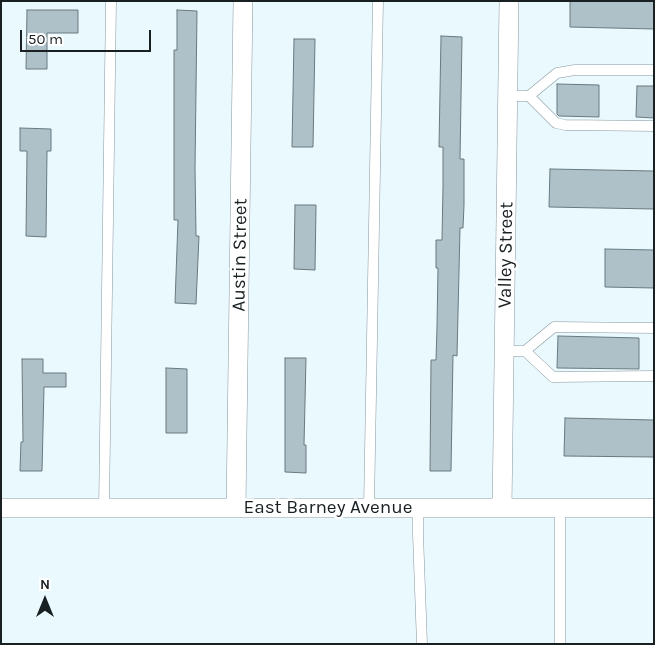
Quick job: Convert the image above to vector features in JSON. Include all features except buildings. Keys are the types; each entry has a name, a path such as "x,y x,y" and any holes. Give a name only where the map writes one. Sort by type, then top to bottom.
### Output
{"street":[{"name":"Austin Street","path":"236,508 243,1"},
{"name":"Valley Street","path":"502,508 509,1"},
{"name":"East Barney Avenue","path":"1,508 654,508"}],"lane":[{"path":"104,508 111,1"},
{"path":"369,508 378,1"},
{"path":"508,96 529,96 557,73 575,70 654,70"},
{"path":"529,96 556,123 565,125 654,126"},
{"path":"525,352 554,327 654,328"},
{"path":"504,351 525,352 553,377 654,376"},
{"path":"418,508 422,644"},
{"path":"560,508 560,644"}]}
